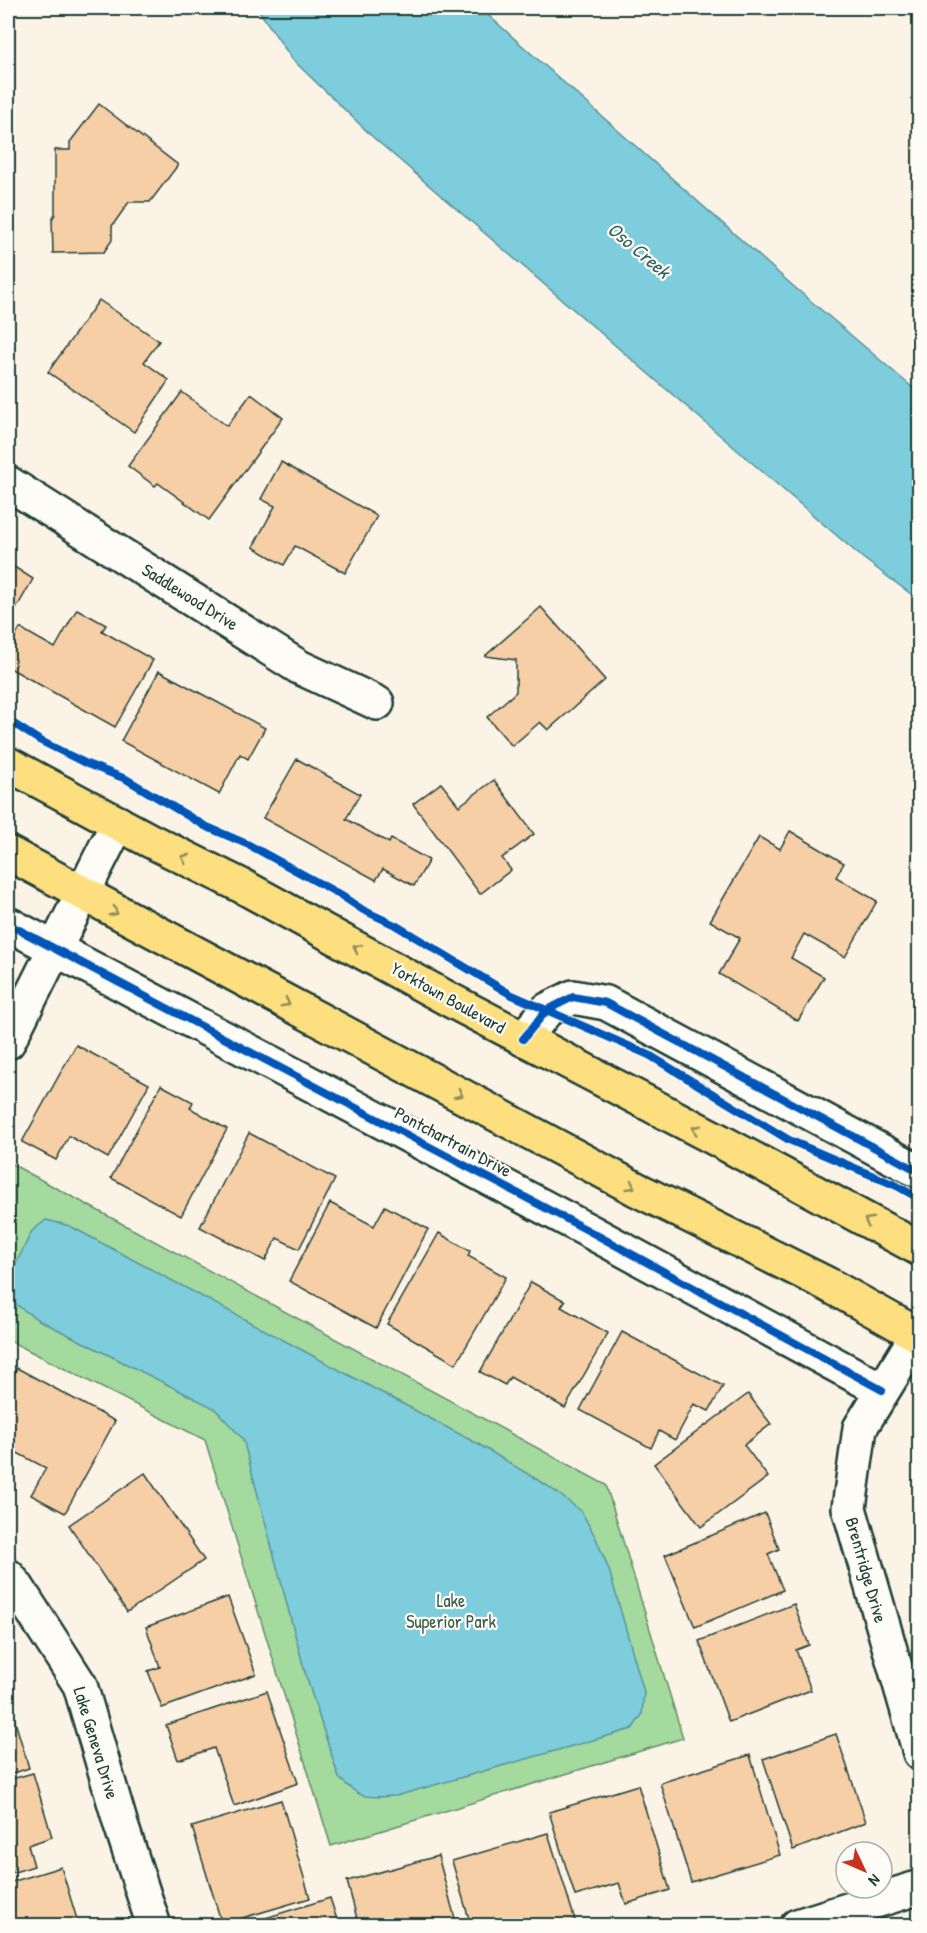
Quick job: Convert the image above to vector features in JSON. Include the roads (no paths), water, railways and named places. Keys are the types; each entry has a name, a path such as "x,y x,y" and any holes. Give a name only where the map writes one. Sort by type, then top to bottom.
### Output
{"main road":[{"name":"Yorktown Boulevard","path":"8,764 356,947 523,1039 720,1141 920,1249"},
{"path":"8,854 638,1190 827,1284 918,1333"}],"street":[{"name":"Saddlewood Drive","path":"8,483 299,667 377,703"},
{"path":"8,1042 118,823"},
{"name":"Pontchartrain Drive","path":"8,924 580,1226 882,1390"},
{"path":"523,1039 547,1010 573,997 606,1003 920,1172"},
{"name":"Brentridge Drive","path":"918,1333 860,1428 849,1508 920,1753"},
{"name":"Lake Geneva Drive","path":"8,1576 80,1685 121,1825 154,1926"},
{"path":"797,1926 920,1887"}],"water":[{"name":"Oso Creek","path":"257,8 480,8 792,285 919,393 919,600 864,559 375,139 292,59"},
{"name":"Lake Superior Park","path":"46,1220 70,1226 478,1444 548,1486 581,1511 596,1538 609,1570 644,1692 642,1715 632,1729 396,1796 365,1796 347,1785 339,1778 306,1676 243,1439 214,1408 37,1319 8,1299 8,1280 32,1231"}]}
